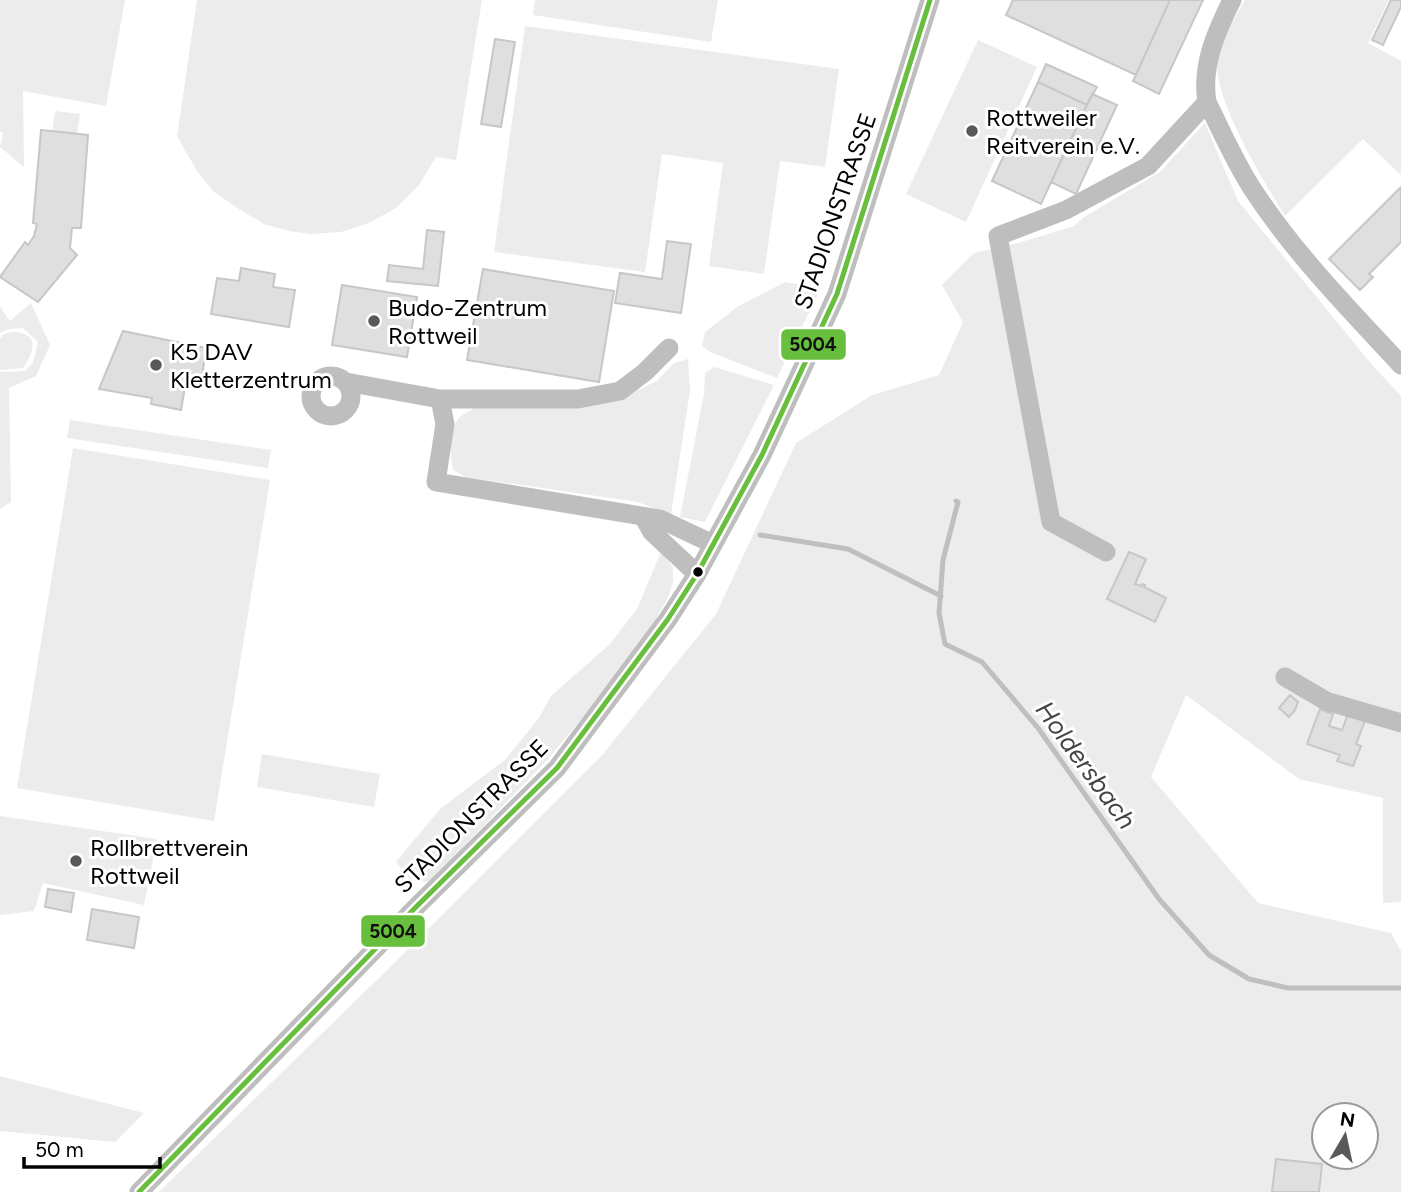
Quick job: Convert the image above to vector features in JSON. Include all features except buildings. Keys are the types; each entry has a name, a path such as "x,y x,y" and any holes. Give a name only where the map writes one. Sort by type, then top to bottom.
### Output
{"street":[{"name":"STADIONSTRASSE","path":"139,1192 415,908 557,768 668,619 697,574 762,456 836,294 930,0"},
{"path":"1232,0 1208,58 1204,86 1207,102 1253,190 1290,242 1305,262 1401,365"},
{"path":"1106,552 1051,522 998,236 1066,210 1149,166 1207,102"},
{"path":"346,382 440,399 578,399 620,391 645,372 669,348"},
{"path":"440,399 445,424 436,482 660,519 713,544"},
{"path":"644,518 652,532 697,574"},
{"path":"1285,677 1326,701 1401,723"}],"shaded area":[{"path":"0,0 125,0 106,106 23,91 24,167 0,147 3,133 0,132"},
{"path":"197,0 482,0 456,160 436,157 419,185 396,208 369,223 341,232 310,234 289,231 264,224 239,209 214,192 197,171 177,136"},
{"path":"535,0 718,0 711,42 533,15"},
{"path":"1245,0 1389,0 1368,43 1401,61 1401,175 1363,139 1285,216 1243,142 1224,99 1219,80 1217,64 1220,47"},
{"path":"525,26 839,69 825,167 780,161 764,274 709,266 723,163 662,154 645,272 494,252"},
{"name":"Rottweiler Reitverein e.V.","path":"978,40 1037,67 966,222 906,194"},
{"path":"55,111 80,114 77,135 52,132"},
{"path":"1205,123 1238,201 1373,366 1401,396 1401,902 1383,903 1383,798 1299,779 1186,695 1151,777 1258,903 1391,933 1401,951 1401,1192 159,1192 381,976 603,754 716,614 796,443 872,395 939,375 963,322 942,285 974,253 1074,226 1084,217 1160,172"},
{"path":"785,282 821,288 777,378 710,352 702,346 705,332 737,307"},
{"path":"31,303 50,345 36,376 9,388 11,502 0,509 0,372 25,371 33,363 38,342 23,328 0,333 0,307 10,321"},
{"path":"12,332 27,335 31,339 32,349 23,368 0,370 0,339 4,334"},
{"path":"688,359 690,390 671,515 638,502 466,477 453,470 451,449 454,426 462,415 477,407 621,398 657,381 674,363"},
{"path":"714,367 774,385 705,522 680,517 704,394 705,373"},
{"path":"70,420 271,450 268,468 67,438"},
{"path":"73,448 270,480 214,821 17,788"},
{"path":"661,552 673,567 673,583 668,598 648,632 548,759 433,878 427,882 411,880 396,862 440,809 506,759 538,719 551,696 610,644 637,609"},
{"path":"262,754 380,774 374,807 257,787"},
{"name":"Rollbrettverein Rottweil","path":"0,816 157,839 144,905 43,883 34,911 0,915"},
{"path":"0,1076 144,1113 115,1142 0,1131"}],"waterway":[{"name":"Holdersbach","path":"956,501 958,502 943,560 939,613 945,644 982,662 1038,728 1159,899 1209,955 1249,979 1288,988 1401,988"},
{"name":"Holdersbach","path":"760,535 848,549 941,596"}],"transit line":[{"name":"5004","path":"139,1192 415,908 557,768 668,619 697,574 762,455 837,294 930,0"}],"place":[{"name":"Rottweiler Reitverein e.V.","path":"972,131"},
{"name":"Budo-Zentrum Rottweil","path":"374,321"},
{"name":"K5 DAV Kletterzentrum","path":"156,365"},
{"name":"Rollbrettverein Rottweil","path":"76,861"}]}
